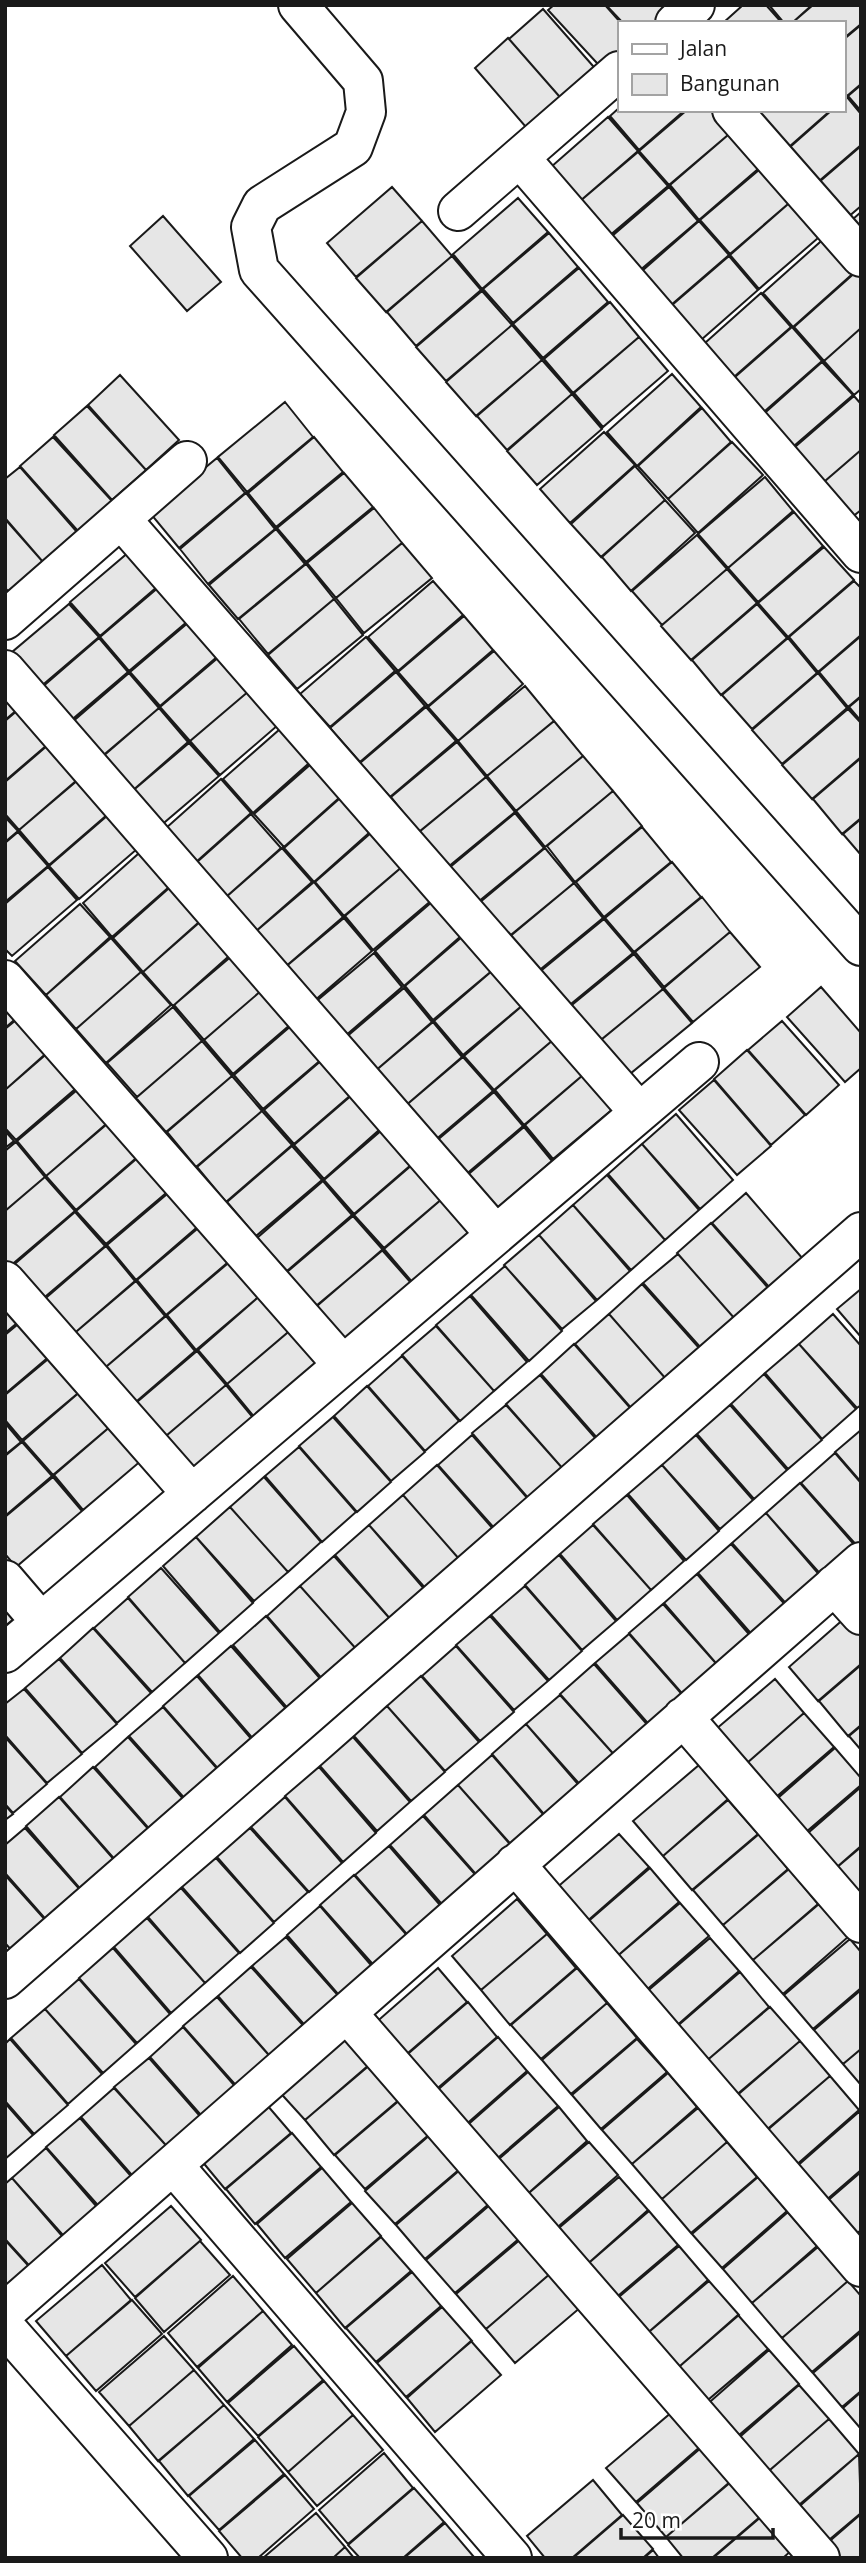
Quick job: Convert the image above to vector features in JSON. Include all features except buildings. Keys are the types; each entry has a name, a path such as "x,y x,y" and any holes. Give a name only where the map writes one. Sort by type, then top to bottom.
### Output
{"street":[{"path":"298,5 363,81 366,112 353,148 262,205 251,227 259,270 861,946"},
{"path":"677,21 695,5"},
{"path":"458,211 618,72"},
{"path":"734,112 861,257"},
{"path":"520,158 861,553"},
{"path":"5,620 187,461"},
{"path":"121,519 639,1112"},
{"path":"5,670 496,1235"},
{"path":"5,980 343,1365"},
{"path":"5,1653 699,1062"},
{"path":"5,1979 861,1232"},
{"path":"5,1281 192,1494"},
{"path":"5,2312 848,1573 861,1615"},
{"path":"5,1580 41,1622"},
{"path":"683,1717 861,1923"},
{"path":"515,1864 861,2267"},
{"path":"347,2013 820,2558"},
{"path":"173,2165 512,2558"},
{"path":"5,2326 202,2556"}]}
